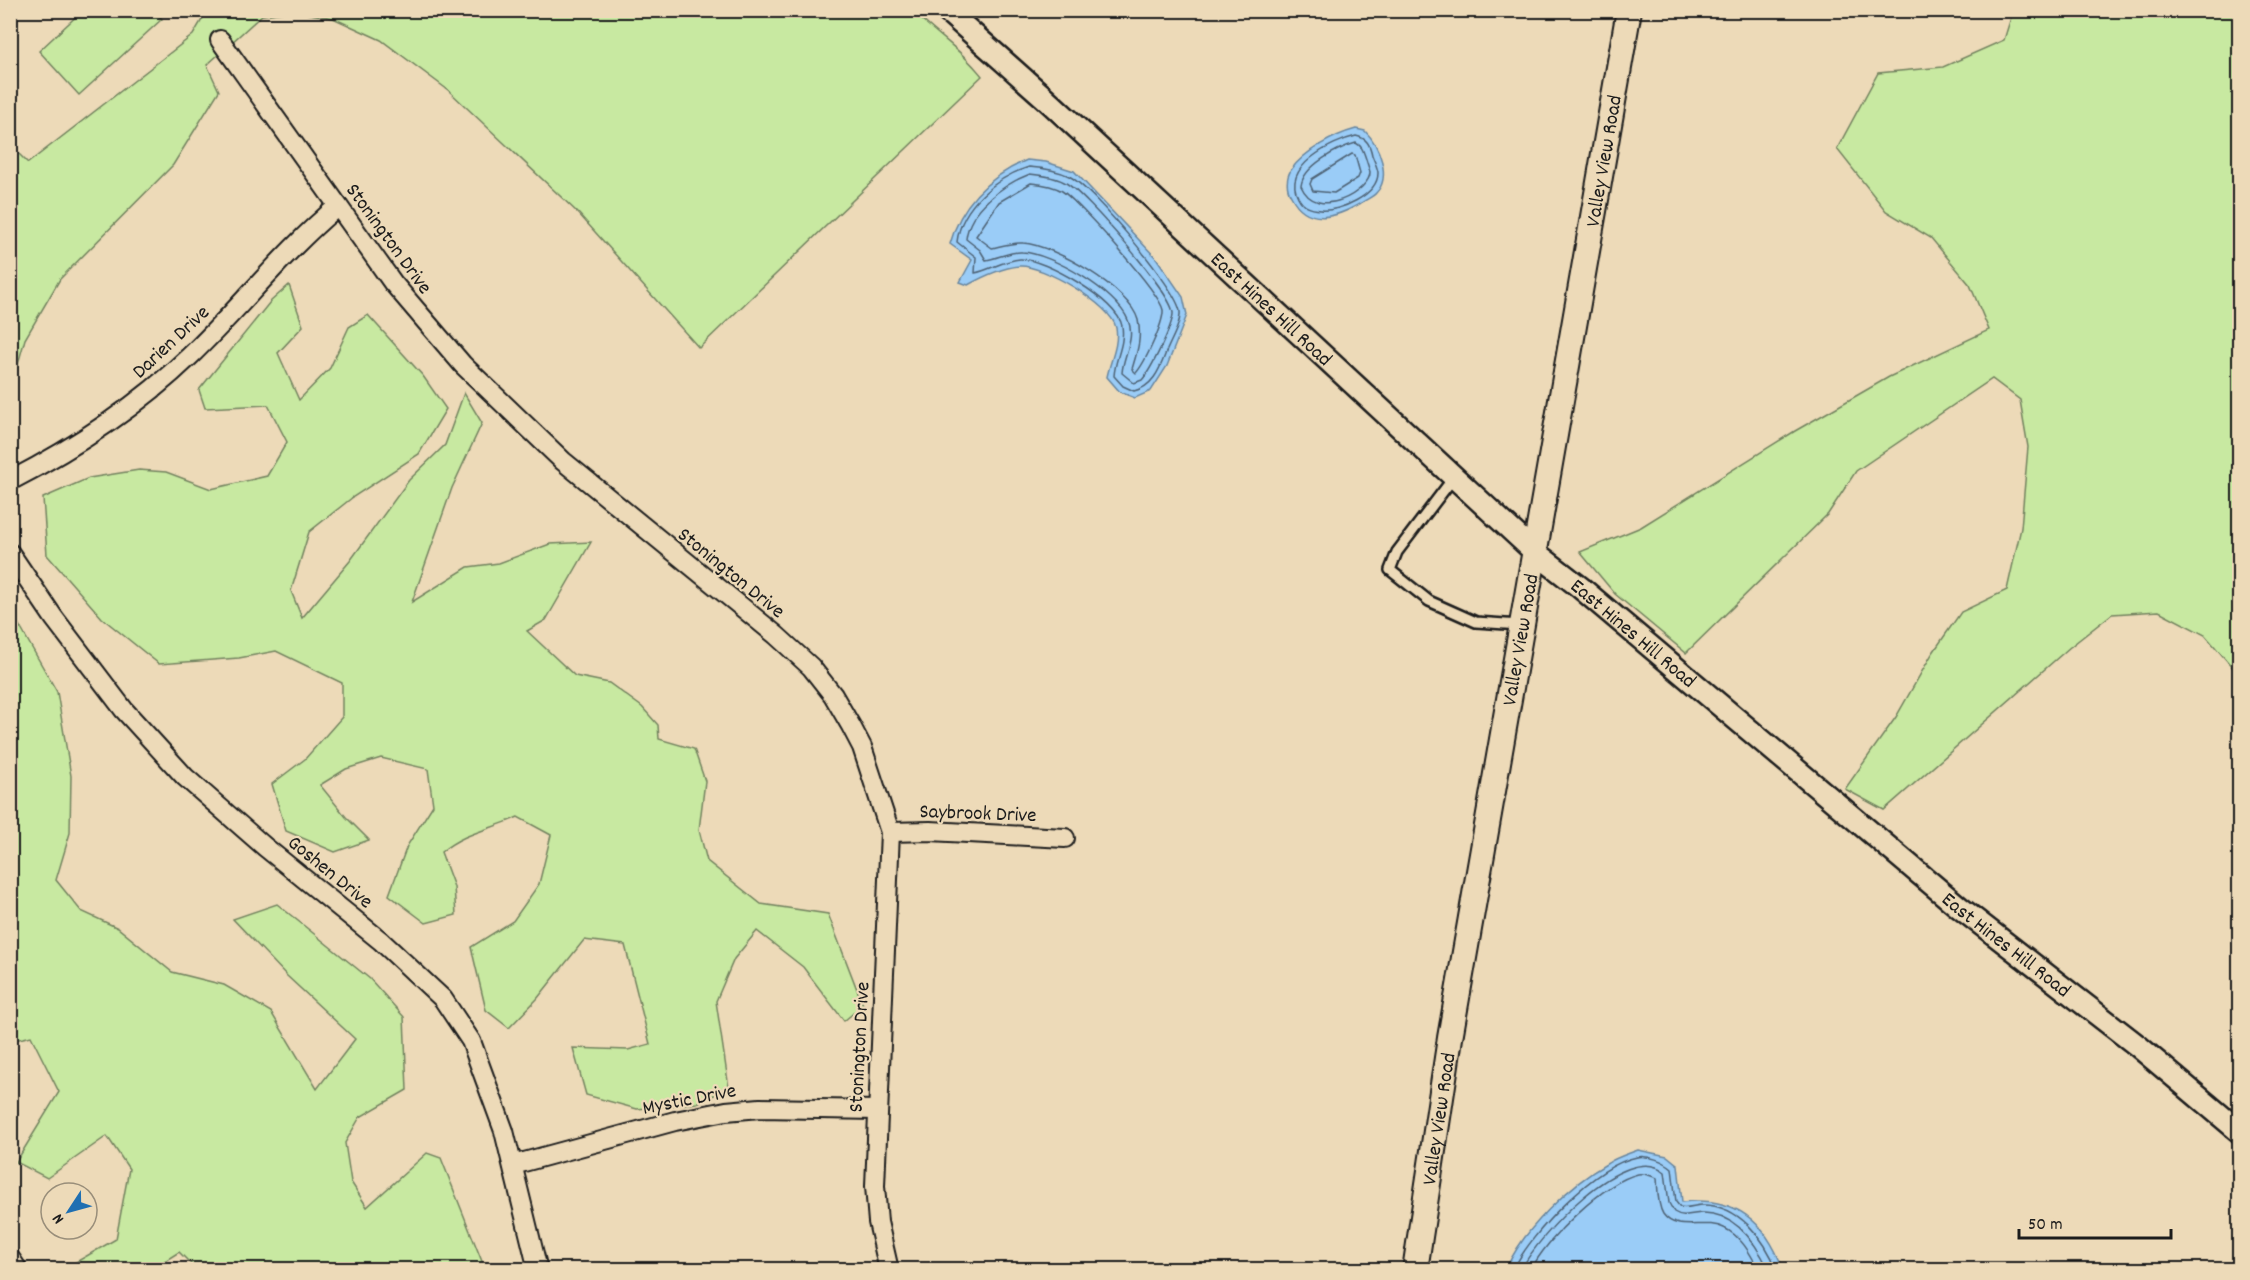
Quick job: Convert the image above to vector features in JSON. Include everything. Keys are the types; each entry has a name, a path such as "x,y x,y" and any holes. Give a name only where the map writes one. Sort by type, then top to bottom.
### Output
{"main road":[{"name":"Valley View Road","path":"1415,1269 1452,1026 1629,10"}],"street":[{"name":"East Hines Hill Road","path":"946,10 1045,98 1536,554 1581,588 1959,907 2138,1046 2240,1132"},
{"name":"Stonington Drive","path":"220,40 430,330 496,399 611,504 776,635 811,668 833,695 862,747 890,832 874,1186 878,1222 889,1269"},
{"name":"Darien Drive","path":"10,481 104,426 140,400 189,357 301,239 338,206"},
{"name":"Goshen Drive","path":"10,553 54,618 124,710 184,777 265,848 381,941 443,999 476,1053 504,1131 537,1269"},
{"name":"Saybrook Drive","path":"890,832 930,831 1065,838"},
{"name":"Mystic Drive","path":"513,1165 675,1120 726,1111 760,1108 878,1110"},
{"path":"10,1258 18,1269"}],"lane":[{"path":"1454,477 1397,552 1390,570 1429,602 1476,622 1522,625"}],"green space":[{"path":"82,11 154,11 162,19 79,95 39,51"},
{"path":"207,11 292,11 262,15 207,65 219,91 173,165 60,279 25,339 11,389 11,146 28,163 193,35"},
{"path":"293,11 913,11 966,58 982,76 699,348 578,213 448,90 381,40 333,18"},
{"path":"2013,11 2239,11 2239,675 2205,635 2159,611 2112,614 2070,647 1884,810 1845,789 1896,717 1932,654 1961,612 2007,590 2021,528 2028,447 2020,400 1992,379 1856,471 1828,514 1686,653 1615,594 1580,552 1641,527 1795,431 1889,377 1989,330 1970,285 1931,238 1886,211 1837,149 1878,73 1943,67 2004,40"},
{"path":"289,285 303,326 278,353 299,400 330,368 349,327 368,315 423,376 446,409 419,454 353,497 309,532 291,591 302,618 350,561 409,480 445,445 464,393 482,423 452,488 412,602 468,567 499,563 550,544 591,542 546,620 527,631 575,676 609,683 642,707 658,725 659,739 694,749 705,781 699,830 707,861 761,904 828,914 863,1005 844,1021 803,967 757,931 734,959 716,1001 729,1088 697,1103 637,1109 586,1095 573,1048 628,1050 650,1044 625,945 584,940 537,999 509,1028 486,1010 471,947 513,921 539,884 551,835 518,817 450,845 441,852 454,887 456,915 426,923 389,895 407,846 433,805 428,769 381,758 346,769 320,785 346,817 369,840 335,852 286,831 272,784 305,759 342,717 342,683 276,651 239,658 159,664 102,618 47,555 43,498 89,478 139,470 166,472 211,489 267,476 287,442 268,405 205,408 199,390 270,302"},
{"path":"11,611 57,692 71,776 70,833 56,880 81,911 118,928 172,972 224,985 271,1012 317,1089 355,1039 287,976 233,919 277,904 370,979 404,1017 407,1090 360,1117 345,1143 351,1182 367,1207 427,1153 441,1158 485,1269 196,1269 179,1252 152,1269 74,1269 71,1265 116,1239 129,1169 107,1136 47,1178 16,1162 59,1092 31,1036 11,1041"}],"water":[{"path":"1356,129 1365,131 1379,153 1383,170 1381,186 1373,196 1342,213 1323,217 1305,212 1298,206 1288,190 1289,173 1304,156 1320,145 1338,135"},
{"path":"1027,160 1046,162 1074,171 1157,259 1183,297 1187,315 1167,366 1151,391 1135,398 1120,392 1107,377 1115,347 1116,328 1112,319 1102,308 1075,288 1043,272 1019,266 993,273 968,285 960,282 972,260 950,244 961,216 988,183"},
{"path":"1638,1150 1667,1156 1678,1165 1682,1202 1718,1203 1746,1215 1767,1237 1783,1269 1506,1269 1524,1239 1564,1195 1611,1161"}]}
